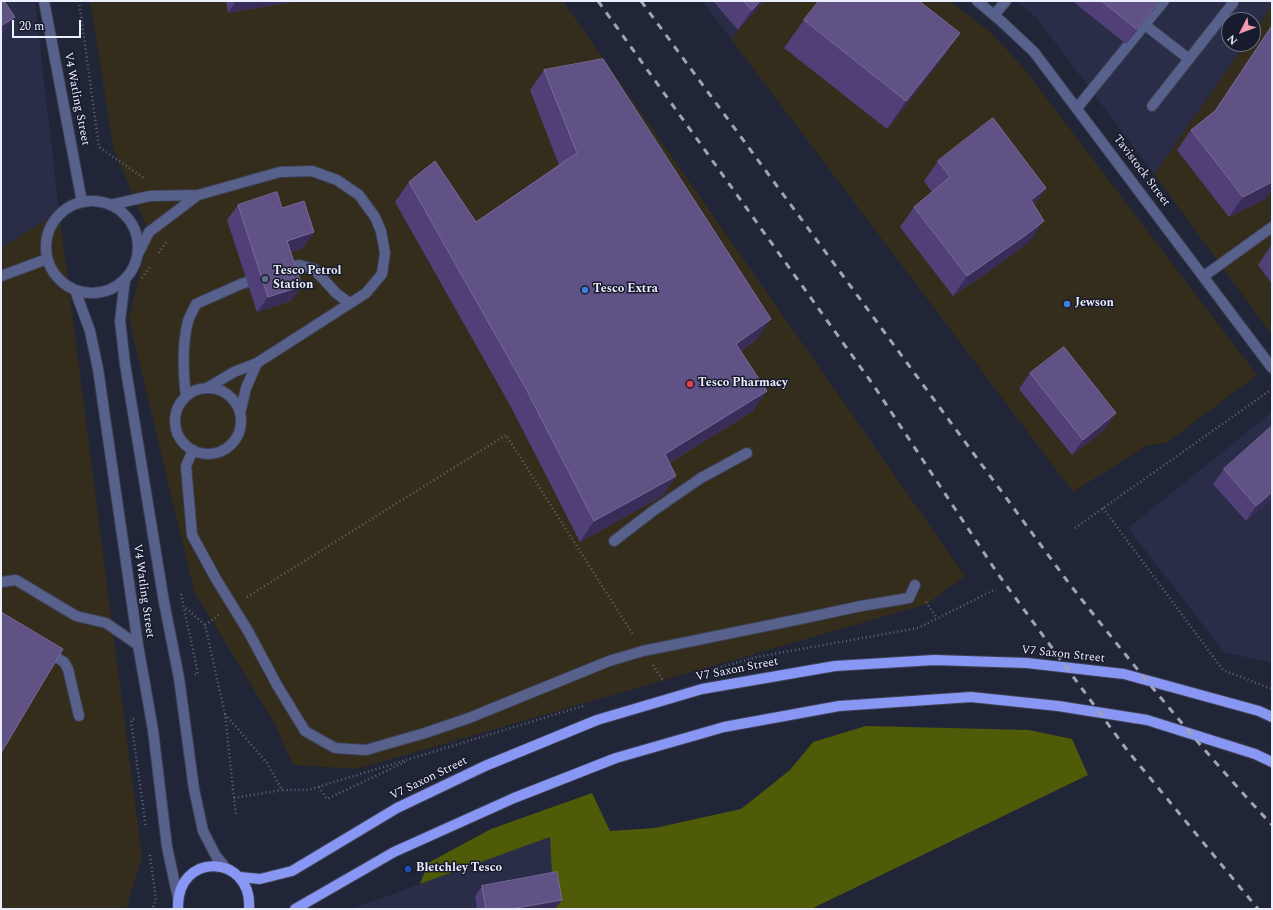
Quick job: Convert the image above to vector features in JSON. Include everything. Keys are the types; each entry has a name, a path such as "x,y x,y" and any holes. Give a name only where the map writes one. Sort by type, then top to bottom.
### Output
{"main road":[{"name":"V7 Saxon Street","path":"240,877 260,880 292,871 397,808 485,766 597,720 702,689 835,666 934,660 1027,663 1117,673 1259,711 1272,717"},
{"path":"295,909 394,852 514,798 616,758 724,727 839,706 971,697 1058,706 1147,720 1255,754 1272,762"},
{"path":"178,909 180,887 186,878 194,871 210,866 226,868 240,877 247,887 250,899 249,909"}],"street":[{"name":"V4 Watling Street","path":"44,1 82,202"},
{"name":"Tavistock Street","path":"977,1 1034,52 1272,368"},
{"path":"994,15 1006,1"},
{"path":"1077,108 1164,1"},
{"path":"1152,106 1233,3"},
{"path":"1145,25 1189,59"},
{"path":"110,205 150,196 198,195 280,172 312,171 338,180 359,195 375,217 381,231 385,253 382,274 366,293 257,363 234,372 206,388"},
{"path":"137,255 137,240 132,226 123,213 110,205 96,201 82,202 68,208 57,217 49,230 46,244 47,259 53,272 63,283 75,290 88,293 101,292 114,288 125,280 133,268 137,255 149,232 198,195"},
{"path":"1204,276 1272,227"},
{"path":"1,276 47,259"},
{"path":"186,396 183,372 185,342 189,320 196,304 241,284 298,265 314,269 336,293 349,303"},
{"name":"V4 Watling Street","path":"125,280 120,321 125,364 164,602 179,678 194,789 203,831 216,856 226,868"},
{"name":"V4 Watling Street","path":"75,290 90,331 98,369 138,645 152,722 167,847 178,898"},
{"path":"240,414 236,403 228,395 218,389 206,388 195,390 186,396 179,405 176,415 178,435 184,444 193,450 203,453 213,453 223,450 231,444 237,436 239,430 240,414 246,388 257,363"},
{"path":"193,450 186,466 192,535 232,606 248,631 277,685 305,731 335,748 366,750 425,733 469,718 609,661 643,651 855,607 909,598 915,584"},
{"path":"614,541 653,511 701,478 747,453"},
{"path":"1,582 16,580 76,616 106,624 138,645"},
{"path":"38,646 64,662 68,669 79,716"}],"path":[{"path":"1075,528 1272,389"},
{"path":"205,625 232,606 506,435 664,682"},
{"path":"1103,508 1223,670 1272,689"},
{"path":"714,668 757,657 918,628 996,589"},
{"path":"198,674 185,608 205,625 225,714 236,816"},
{"path":"657,684 671,680"},
{"path":"234,798 282,790 308,790 585,705"},
{"path":"225,714 267,763 282,790"},
{"path":"131,720 146,829"},
{"path":"319,787 327,799 414,758"},
{"path":"149,853 156,900 152,909"}],"shaded area":[{"path":"1,1 35,1 59,211 1,248"},
{"path":"90,1 563,1 965,576 927,604 357,769 293,765 276,726 194,591 129,319 149,232 114,151"},
{"path":"702,1 763,1 731,39"},
{"name":"Jewson","path":"763,1 950,1 989,31 1022,66 1257,375 1166,443 1148,445 1073,492 731,39"},
{"path":"1015,1 1272,1 1272,5 1261,21 1261,12 1221,12 1221,52 1239,52 1154,174 1036,17"},
{"path":"1272,5 1272,335 1154,174 1239,52 1261,52 1261,21"},
{"path":"59,211 142,857 126,909 1,909 1,248"},
{"path":"1272,412 1272,662 1225,653 1128,528"},
{"path":"550,837 559,903 554,909 351,909"}],"green space":[{"path":"866,726 1029,730 1072,739 1088,775 811,909 554,909 550,837 420,884 428,863 491,829 592,793 610,831 655,828 741,809 790,770 813,742"}],"building":[{"path":"1,1 4,1 15,17 1,26"},
{"path":"744,1 760,1 752,10"},
{"path":"819,1 919,1 960,33 906,101 804,20"},
{"path":"1102,1 1159,1 1137,29"},
{"path":"1272,26 1272,182 1243,197 1191,130 1215,111 1255,52 1261,52 1261,42"},
{"name":"Tesco Extra","path":"603,59 771,319 736,344 767,391 665,454 676,476 594,521 525,387 409,182 435,161 476,222 577,153 544,70"},
{"path":"993,118 1046,188 1031,200 1044,221 967,276 914,207 950,177 938,161"},
{"path":"277,192 282,208 304,201 314,232 287,241 302,286 268,297 238,205"},
{"path":"1064,347 1116,413 1083,440 1030,373"},
{"path":"1272,426 1272,492 1256,506 1224,469"},
{"path":"1,612 63,649 1,753"},
{"path":"557,872 562,900 510,909 486,909 482,886"}],"railway":[{"path":"598,1 874,386 998,574 1127,750 1258,909"},
{"path":"641,1 1068,582 1167,706 1272,825"}],"place":[{"name":"Tesco Petrol Station","path":"265,279"},
{"name":"Tesco Extra","path":"585,290"},
{"name":"Jewson","path":"1067,304"},
{"name":"Tesco Pharmacy","path":"690,384"},
{"name":"Bletchley Tesco","path":"408,869"}]}
